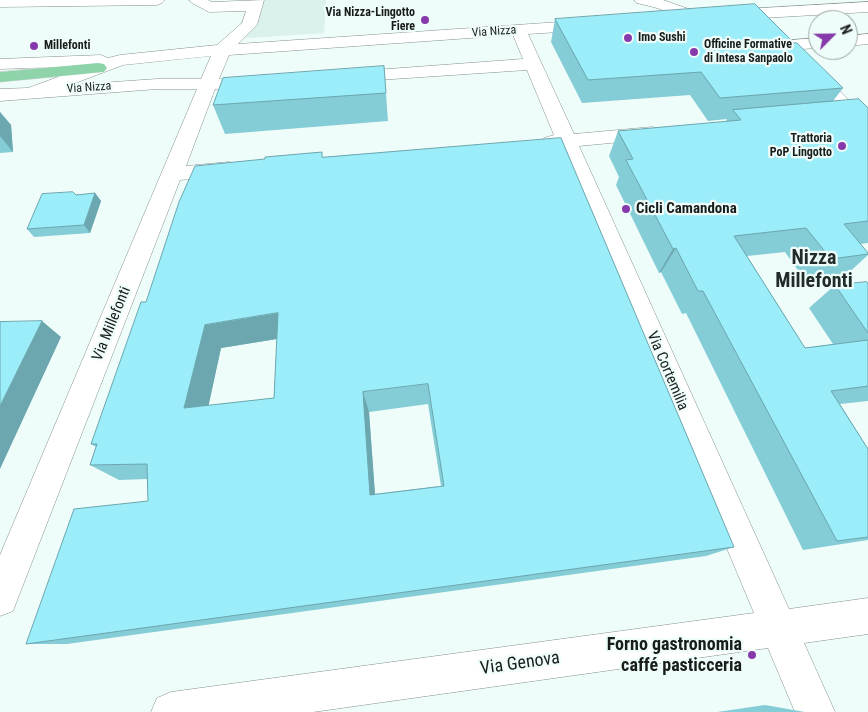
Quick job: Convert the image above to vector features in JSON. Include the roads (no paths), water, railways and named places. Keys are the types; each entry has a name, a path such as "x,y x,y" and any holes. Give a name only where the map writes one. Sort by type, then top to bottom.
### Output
{"main road":[{"path":"0,77 98,68"}],"street":[{"path":"0,2 158,0"},
{"path":"642,0 661,4 696,17"},
{"path":"211,4 255,3 249,25 220,35"},
{"name":"Via Millefonti","path":"0,598 209,84 220,35 211,4"},
{"path":"659,20 696,17 764,18 868,7"},
{"path":"764,18 786,45 861,116 868,131"},
{"name":"Via Nizza","path":"33,92 120,60 220,35 519,31 603,24"},
{"name":"Via Cortemilia","path":"519,31 815,712"},
{"path":"786,45 808,44"},
{"name":"Via Nizza","path":"0,64 120,60"},
{"path":"327,78 533,64"},
{"name":"Via Nizza","path":"0,95 157,84 239,84"},
{"path":"834,118 861,116"},
{"path":"535,143 669,132"},
{"path":"173,174 247,168"},
{"name":"Via Genova","path":"171,712 868,616"}],"place":[{"name":"Via Nizza-Lingotto Fiere","path":"425,20"},
{"name":"Imo Sushi","path":"628,38"},
{"name":"Millefonti","path":"34,46"},
{"name":"Officine Formative di Intesa Sanpaolo","path":"694,52"},
{"name":"Trattoria PoP Lingotto","path":"842,146"},
{"name":"Cicli Camandona","path":"626,209"},
{"name":"Forno gastronomia caffé pasticceria","path":"752,655"}],"district":[{"name":"Nizza Millefonti","path":"814,270"}]}
